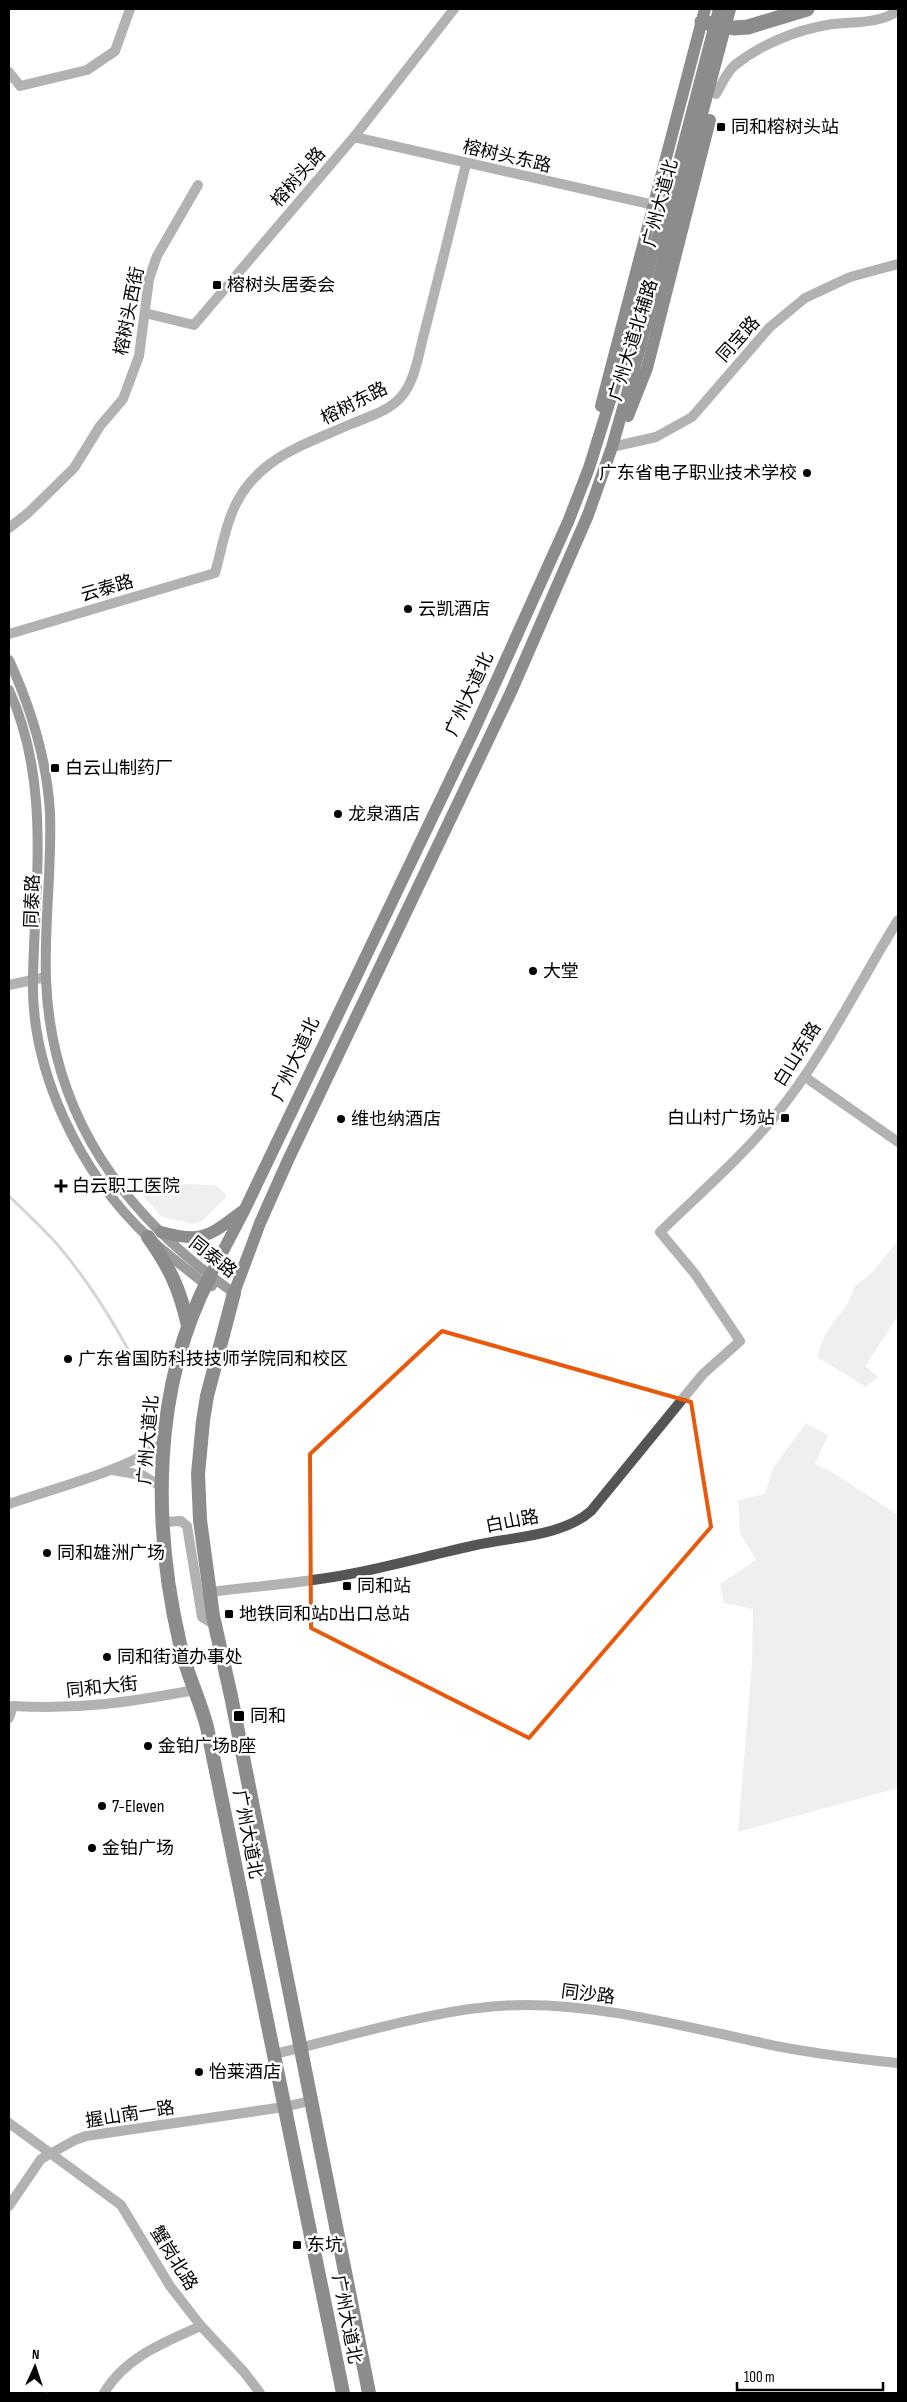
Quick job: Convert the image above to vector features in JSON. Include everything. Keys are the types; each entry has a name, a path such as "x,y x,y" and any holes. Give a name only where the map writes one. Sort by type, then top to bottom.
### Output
{"highway":[{"path":"703,15 734,28 748,27 776,13 807,9"},
{"path":"155,1235 174,1277 188,1326"},
{"name":"广州大道北","path":"208,1281 188,1326 173,1376 165,1441 162,1522 175,1620 184,1661 207,1727 342,2393"},
{"name":"广州大道北","path":"234,1294 208,1396 199,1457 200,1520 215,1626 369,2393"}],"main road":[{"name":"广州大道北","path":"208,1281 245,1209 524,621 568,522 610,403 678,166 718,9"},
{"name":"广州大道北","path":"234,1294 260,1224 312,1109 519,676 583,529 612,447 624,406 730,9"},
{"name":"广州大道北辅路","path":"612,447 627,418 647,368 739,9"},
{"name":"广州大道北辅路","path":"597,443 600,412 607,380 686,86 703,15"},
{"path":"686,86 716,94"},
{"name":"同泰路","path":"9,660 35,728 48,793 50,855 46,977 53,1046 62,1080 78,1119 109,1172 155,1235"},
{"name":"同泰路","path":"9,690 20,717 29,754 38,815 32,979 38,1034 52,1087 63,1116 87,1164 115,1201 208,1281 234,1294"},
{"path":"295,1103 312,1109"},
{"path":"155,1235 193,1239 204,1237 245,1209"}],"street":[{"path":"9,90 87,70 115,51 130,9"},
{"name":"榕树头路","path":"145,313 194,325 354,137 454,9"},
{"path":"716,94 725,78 735,66 759,50 783,39 827,26 871,22 898,11"},
{"path":"9,72 20,86"},
{"name":"榕树头东路","path":"354,137 654,206"},
{"name":"榕树东路","path":"215,573 229,521 242,492 251,479 271,462 285,454 392,405 408,388 424,334 466,164"},
{"name":"榕树头西街","path":"9,528 28,513 74,468 100,426 123,399 138,356 149,279 157,256 198,185"},
{"name":"同宝路","path":"612,447 656,437 692,417 770,327 805,298 850,277 898,264"},
{"name":"云泰路","path":"9,634 215,573"},
{"name":"白山东路","path":"740,1341 695,1274 660,1232 776,1116 804,1077 898,920"},
{"path":"9,985 46,977"},
{"path":"804,1077 898,1142"},
{"name":"白山路","path":"211,1592 349,1574 481,1544 556,1530 576,1523 591,1511 613,1486 703,1374 740,1341"},
{"path":"9,1504 144,1455 165,1441"},
{"path":"108,1469 142,1475 162,1488"},
{"path":"162,1522 181,1521 187,1526 202,1617 215,1626"},
{"name":"同和大街","path":"9,1718 13,1706 54,1708 111,1705 195,1690"},
{"name":"同沙路","path":"274,2054 443,2014 486,2006 527,2004 615,2013 774,2045 850,2058 898,2063"},
{"name":"握山南一路","path":"9,2206 32,2170 50,2153 86,2136 284,2107 310,2101"},
{"name":"蟹岗北路","path":"9,2123 121,2204 170,2286 201,2326 244,2372 260,2393"},
{"path":"104,2393 112,2380 129,2364 154,2347 201,2326"}],"highlighted area":[{"path":"442,1331 691,1402 711,1527 529,1738 311,1628 310,1454"}],"shaded area":[{"path":"145,1183 215,1185 225,1193 226,1197 202,1221 193,1224 162,1217 140,1192"},
{"path":"898,1240 898,1316 865,1366 878,1377 866,1387 817,1357 825,1334 848,1303 855,1286 873,1272"},
{"path":"806,1423 828,1435 815,1464 832,1472 898,1515 898,1788 738,1832 752,1662 753,1609 724,1603 720,1584 756,1560 740,1533 738,1500 765,1494 773,1468"}],"waterway":[{"path":"9,1196 50,1237 77,1269 107,1314 133,1359"}],"place":[{"name":"同和榕树头站","path":"721,127"},
{"name":"榕树头居委会","path":"217,285"},
{"name":"广东省电子职业技术学校","path":"807,473"},
{"name":"云凯酒店","path":"408,609"},
{"name":"白云山制药厂","path":"55,768"},
{"name":"龙泉酒店","path":"338,814"},
{"name":"大堂","path":"533,971"},
{"name":"白山村广场站","path":"785,1118"},
{"name":"维也纳酒店","path":"341,1119"},
{"name":"白云职工医院","path":"61,1186"},
{"name":"广东省国防科技技师学院同和校区","path":"68,1359"},
{"name":"同和雄洲广场","path":"47,1553"},
{"name":"同和站","path":"347,1586"},
{"name":"地铁同和站D出口总站","path":"229,1614"},
{"name":"同和街道办事处","path":"107,1657"},
{"name":"同和","path":"239,1716"},
{"name":"金铂广场B座","path":"148,1746"},
{"name":"7-Eleven","path":"102,1806"},
{"name":"金铂广场","path":"92,1848"},
{"name":"怡莱酒店","path":"199,2072"},
{"name":"东坑","path":"297,2245"}]}
